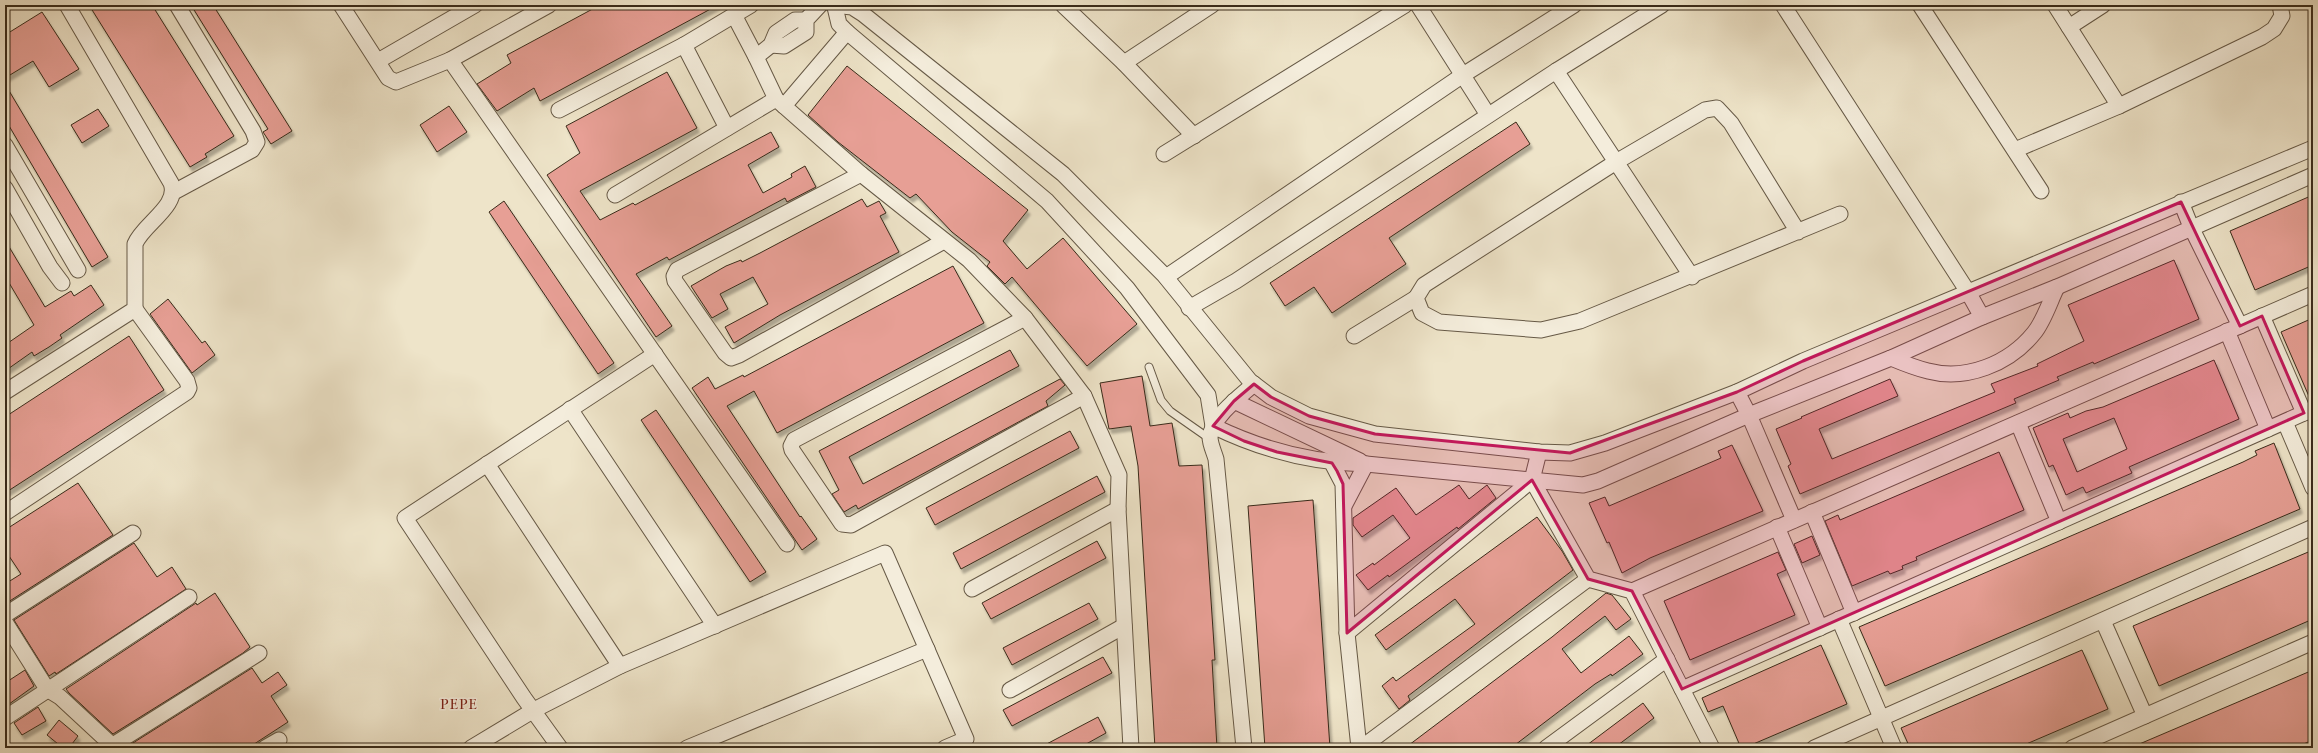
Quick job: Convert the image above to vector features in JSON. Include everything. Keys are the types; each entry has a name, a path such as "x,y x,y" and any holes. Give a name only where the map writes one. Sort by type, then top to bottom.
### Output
{"street":[{"path":"5,513 187,392 189,388 187,381 135,309 135,244 138,236 171,201 174,192 171,183 68,5"},
{"path":"174,192 252,150 257,142 253,130 177,5"},
{"path":"341,5 388,78 396,82 450,60 549,5"},
{"path":"378,61 475,5"},
{"path":"559,110 684,45 752,5"},
{"path":"756,56 771,45 784,46 806,32 806,20 820,5"},
{"path":"1063,5 1124,63 1194,136"},
{"path":"1124,63 1212,5"},
{"path":"1164,154 1405,5"},
{"path":"1418,5 1488,115"},
{"path":"1166,277 1463,75 1574,5"},
{"path":"1189,308 1236,281 1488,115 1662,5"},
{"path":"1783,5 1968,292 1982,317"},
{"path":"1920,5 2041,191"},
{"path":"2055,5 2119,106"},
{"path":"2069,27 2103,5"},
{"path":"2015,150 2119,106 2262,37 2274,29 2282,16 2280,5"},
{"path":"1244,748 1216,459 1208,395 1127,288 1052,206 984,146 847,32 839,24 834,6 852,7 863,14 1063,174 1166,277 1189,308 1254,384 1271,397 1309,416 1375,434 1539,452 1570,454 1598,445 1737,392 1803,361 2313,148"},
{"path":"734,16 780,102 861,174 969,260 1025,318 1084,396 1119,475 1118,509 1131,748"},
{"path":"615,195 727,128 780,102 847,32"},
{"path":"684,45 727,128"},
{"path":"450,60 788,544"},
{"path":"1556,71 1692,277"},
{"path":"1354,336 1416,298 1424,285 1616,162 1705,110 1716,108 1731,123 1798,232"},
{"path":"5,145 68,256 78,270"},
{"path":"861,174 677,270 674,276 675,281 725,353 731,358 739,355 944,241"},
{"path":"1212,432 1264,448 1332,463 1366,464 1583,485 1598,481 1749,415 1890,358 2313,175"},
{"path":"5,188 50,266 62,283"},
{"path":"2181,202 2233,329 2268,429"},
{"path":"1416,298 1422,313 1439,322 1542,330 1580,321 1692,277 1840,214"},
{"path":"50,266 68,256"},
{"path":"1890,358 1928,372 1952,374 1982,370 2012,354 2035,333 2057,287"},
{"path":"1532,480 1588,579 1632,590 2313,294"},
{"path":"5,392 135,309"},
{"path":"1682,689 2308,411 2262,316"},
{"path":"1025,318 794,440 791,446 792,450 842,524 851,525 1084,396"},
{"path":"560,748 405,518 655,354"},
{"path":"1212,432 1234,401 1254,384"},
{"path":"1737,392 1749,415 1794,520"},
{"path":"1234,401 1366,464"},
{"path":"570,409 715,626"},
{"path":"2284,422 2313,488"},
{"path":"2018,423 2059,522"},
{"path":"1347,633 1532,480 1539,452"},
{"path":"1332,463 1343,484 1347,633 1360,748"},
{"path":"487,464 620,666"},
{"path":"1344,506 1366,464"},
{"path":"972,589 1118,509"},
{"path":"1812,512 1854,613"},
{"path":"1777,527 1820,628"},
{"path":"1814,748 2313,528"},
{"path":"5,615 133,533"},
{"path":"471,748 534,710 620,666 885,553 966,740 945,748"},
{"path":"1360,748 1588,579"},
{"path":"1632,590 1712,748"},
{"path":"5,718 189,597"},
{"path":"1839,619 1894,748"},
{"path":"2102,621 2145,716"},
{"path":"5,622 47,689 60,698 114,747 259,653"},
{"path":"1010,690 1124,626"},
{"path":"2072,748 2313,642"},
{"path":"687,748 927,649"},
{"path":"1546,748 1667,659"}],"lane":[{"path":"1149,367 1161,400 1170,411 1212,432"}],"highlighted area":[{"path":"2181,202 2240,326 2262,316 2304,413 1682,689 1632,591 1588,579 1532,480 1347,633 1343,484 1332,463 1277,452 1244,441 1213,426 1234,401 1254,384 1271,397 1309,416 1375,434 1570,453 1737,392 1803,361"}],"building":[{"path":"89,5 152,5 234,136 205,154 207,157 190,167"},
{"path":"191,5 213,5 292,131 271,144 263,132 268,129"},
{"path":"600,5 718,5 540,101 534,88 497,111 477,84 511,63 507,55"},
{"path":"42,12 79,69 49,87 33,61 5,78 5,35"},
{"path":"847,66 1028,210 1003,241 1027,269 1063,238 1137,324 1087,366 1012,277 1005,284 987,266 990,262 952,232 916,194 910,198 838,142 808,115"},
{"path":"667,72 697,128 580,191 600,220 633,203 635,205 771,132 779,147 748,165 763,193 792,177 791,174 805,166 816,187 787,202 785,198 669,260 667,257 636,274 672,326 656,337 547,175 580,153 566,126"},
{"path":"5,84 108,257 92,267 5,119"},
{"path":"449,106 467,132 437,152 420,125"},
{"path":"98,109 109,126 82,143 71,125"},
{"path":"1516,122 1530,144 1389,238 1406,264 1332,313 1314,287 1285,306 1270,283"},
{"path":"2313,195 2313,265 2255,290 2230,231"},
{"path":"862,199 867,207 879,201 886,213 880,216 899,252 780,315 734,343 725,327 768,304 753,277 720,294 728,309 712,318 691,286 726,266 741,260 742,262"},
{"path":"504,201 614,363 598,374 489,212"},
{"path":"5,240 45,307 71,291 74,296 91,285 104,305 60,335 62,338 49,347 34,356 32,352 5,371 5,345 34,325 5,276"},
{"path":"2174,260 2199,319 2094,364 2093,362 2057,377 2059,380 2014,399 2016,403 1800,494 1788,466 1791,464 1776,429 1890,379 1898,396 1819,429 1832,459 1995,392 1991,384 2038,366 2037,364 2084,341 2068,305"},
{"path":"953,266 984,323 777,433 754,391 727,406 800,517 801,516 817,539 802,550 692,388 708,377 715,389 743,375 744,377"},
{"path":"168,299 202,343 205,341 215,355 192,373 150,314"},
{"path":"2313,318 2313,400 2311,401 2281,332"},
{"path":"129,336 164,390 5,493 5,417"},
{"path":"1010,350 1019,366 849,457 863,484 1060,379 1065,385 1046,401 1048,406 858,509 856,505 844,512 832,494 839,490 819,451"},
{"path":"2214,360 2239,419 2129,467 2132,473 2086,493 2083,487 2066,495 2053,465 2049,467 2033,428 2068,413 2070,418 2086,411 2103,407","holes":["2114,418 2127,449 2077,472 2063,439"]},
{"path":"1142,376 1150,426 1172,423 1179,466 1202,465 1215,660 1212,660 1217,748 1155,748 1138,466 1131,426 1109,429 1100,383"},
{"path":"656,410 766,572 750,582 641,420"},
{"path":"1070,431 1079,448 935,525 926,508"},
{"path":"2274,443 2300,509 1885,686 1859,627 2243,462 2257,455 2255,451"},
{"path":"1732,445 1763,511 1650,558 1622,573 1609,542 1607,543 1589,503 1605,497 1609,506 1721,458 1718,451"},
{"path":"1999,452 2024,510 1916,557 1917,560 1902,566 1903,569 1890,574 1888,571 1852,586 1825,521 1838,515 1840,520"},
{"path":"1097,476 1105,492 961,569 953,553"},
{"path":"78,483 113,535 5,604 5,584 21,574 5,550 5,530"},
{"path":"1459,485 1469,499 1487,485 1496,498 1458,529 1457,527 1389,577 1388,575 1368,590 1356,575 1373,563 1374,565 1410,538 1393,515 1362,537 1353,525 1353,518 1396,488 1416,515"},
{"path":"1313,500 1330,748 1265,748 1248,506"},
{"path":"1537,517 1562,551 1573,570 1408,696 1410,700 1399,709 1382,686 1393,677 1396,681 1475,624 1455,599 1386,650 1375,635"},
{"path":"1812,536 1820,555 1802,563 1794,544"},
{"path":"1097,541 1106,558 991,619 982,603"},
{"path":"134,543 157,577 172,567 186,589 56,674 55,672 49,676 14,620"},
{"path":"2313,550 2313,619 2159,686 2133,626"},
{"path":"1778,552 1786,570 1777,574 1795,615 1690,660 1664,601"},
{"path":"215,593 250,647 243,653 113,734 66,689 196,603 197,605"},
{"path":"1606,593 1612,595 1631,619 1616,630 1605,616 1562,649 1581,673 1629,636 1643,654 1612,676 1611,674 1595,684 1511,748 1405,748 1552,637"},
{"path":"1089,603 1098,619 1012,665 1003,648"},
{"path":"1821,645 1847,704 1744,748 1741,748 1723,706 1708,712 1702,698"},
{"path":"2082,650 2108,709 2017,748 1910,748 1901,728"},
{"path":"1103,657 1112,673 1012,726 1003,710"},
{"path":"252,668 262,683 278,672 287,685 271,696 288,722 248,748 125,748"},
{"path":"25,670 34,686 5,707 5,683"},
{"path":"2313,670 2313,740 2294,748 2130,748"},
{"path":"1643,703 1654,718 1614,748 1583,748"},
{"path":"38,707 46,721 22,735 14,723"},
{"path":"1098,717 1106,733 1079,748 1039,748"},
{"path":"59,720 78,736 69,748 63,748 47,735"}],"district":[{"name":"PEPE","path":"459,704"}]}
